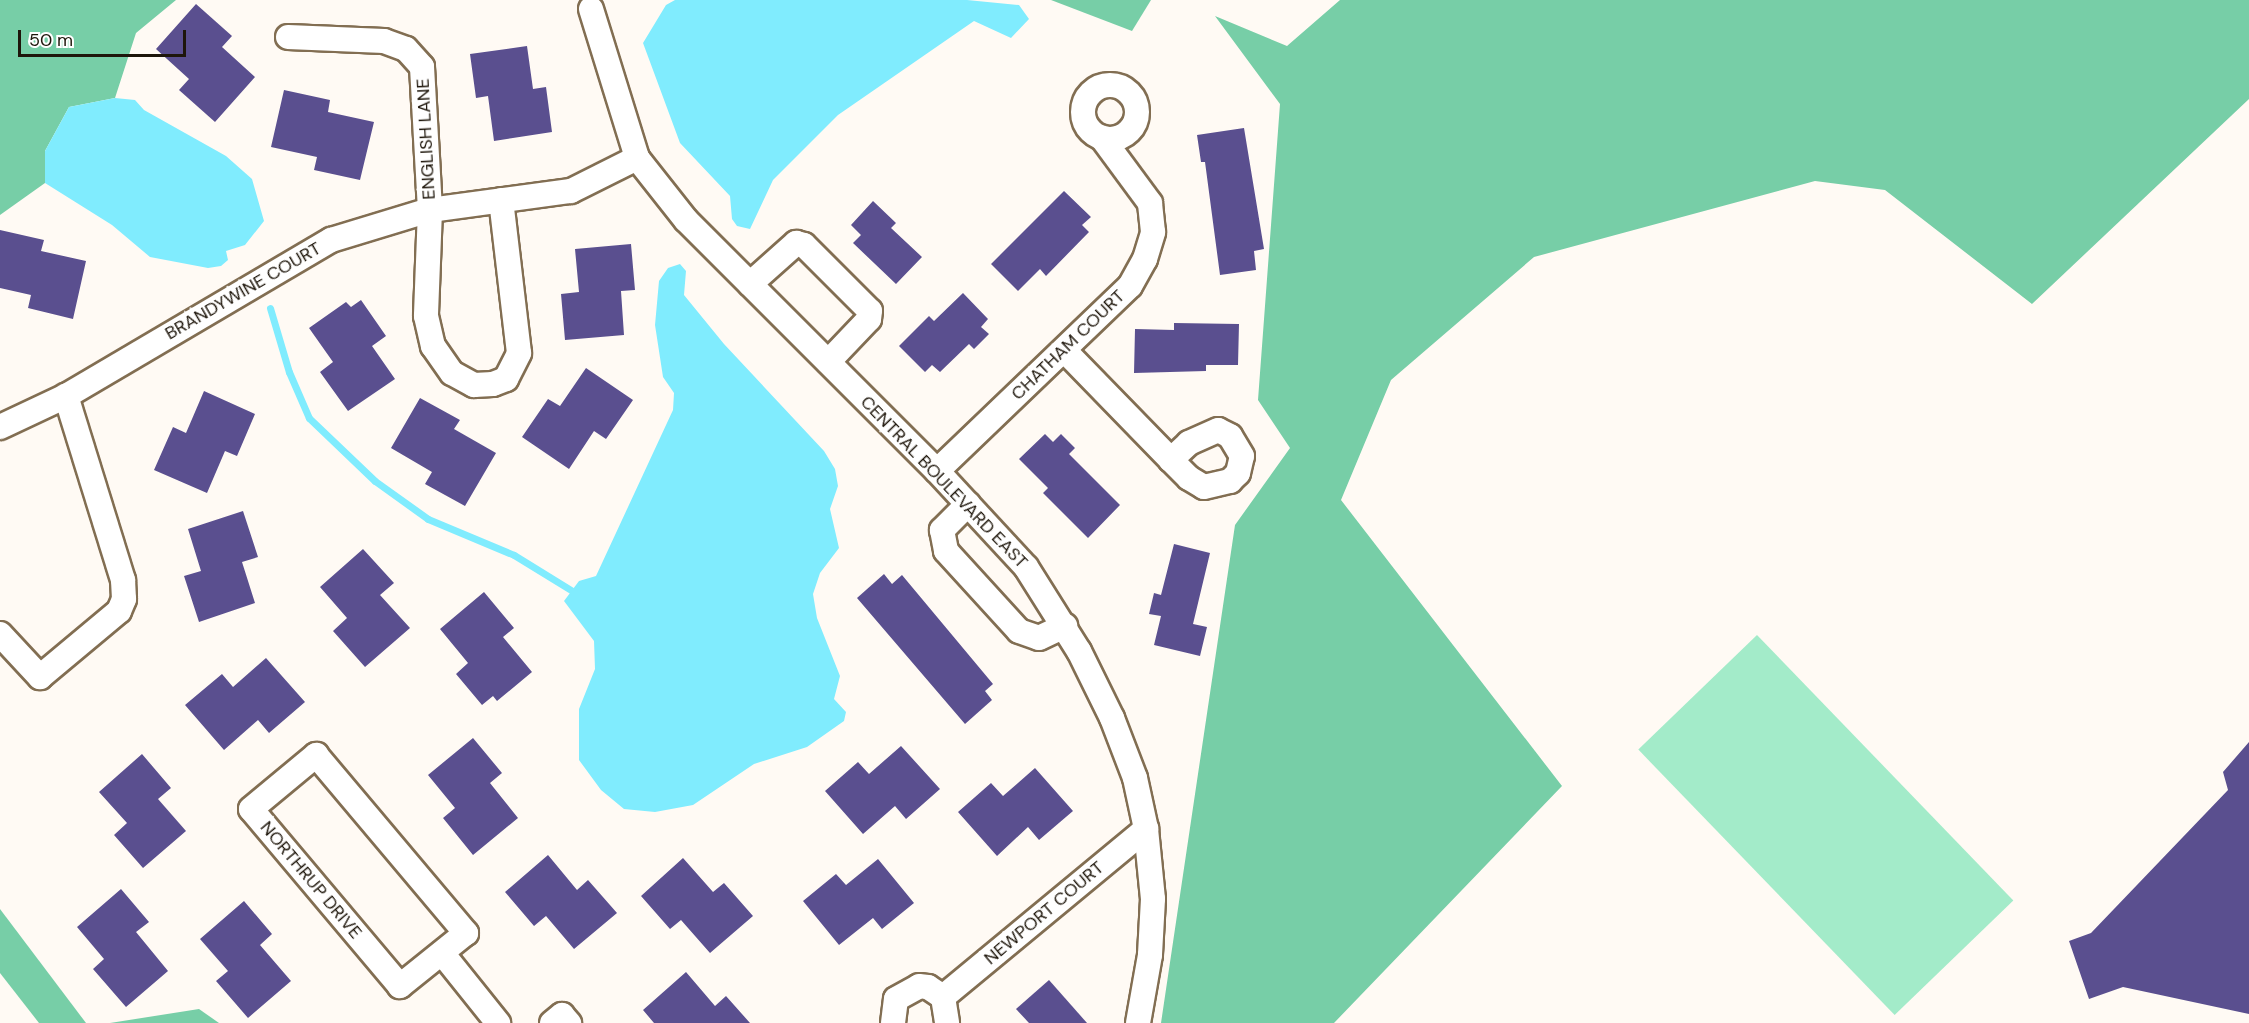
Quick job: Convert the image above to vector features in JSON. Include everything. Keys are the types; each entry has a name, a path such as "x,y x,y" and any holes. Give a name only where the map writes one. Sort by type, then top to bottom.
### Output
{"street":[{"name":"CENTRAL BOULEVARD EAST","path":"591,9 637,158 686,220 937,471 1026,567 1065,626 1112,718 1135,778 1146,829 1153,899 1150,955 1138,1023"},
{"name":"ENGLISH LANE","path":"288,37 384,41 406,49 422,67 430,210"},
{"name":"CHATHAM COURT","path":"937,471 1130,285 1145,259 1153,232 1150,203 1102,138"},
{"name":"BRANDYWINE COURT","path":"0,427 66,396 331,240 430,210 571,191 637,158"},
{"path":"430,210 426,316 433,346 452,373 474,385 493,384 506,379 519,353 501,200"},
{"path":"750,284 796,243 812,253 870,311 869,319 828,362"},
{"path":"1064,350 1171,460"},
{"path":"0,634 40,677 119,610 124,599 123,580 66,396"},
{"path":"968,504 942,530 946,551 1019,631 1039,638 1065,626"},
{"name":"NORTHRUP DRIVE","path":"316,755 466,933 442,953 400,986 250,809 316,755"},
{"name":"NEWPORT COURT","path":"943,997 1146,829"},
{"path":"442,953 498,1023"},
{"path":"893,1023 896,999 910,988 928,987 943,997 948,1023"},
{"path":"552,1023 562,1015 569,1023"}],"green space":[{"path":"0,0 176,0 136,33 115,98 69,107 45,151 45,183 0,215"},
{"path":"1051,0 1151,0 1132,31"},
{"path":"1340,0 2249,0 2249,99 2032,304 1885,190 1815,181 1534,257 1391,380 1341,500 1562,786 1334,1023 1161,1023 1235,525 1290,448 1258,400 1280,104 1215,16 1287,46"},
{"path":"1757,635 2013,900 1895,1015 1638,750"},
{"path":"0,909 86,1023 39,1023 0,973"},
{"path":"199,1009 219,1023 110,1023"}],"water":[{"path":"675,0 967,0 1019,5 1029,19 1011,38 974,21 838,115 773,180 750,229 737,226 732,219 730,196 680,143 643,43 666,5"},
{"path":"115,98 135,100 144,110 226,156 252,179 264,221 245,245 226,251 228,260 221,266 208,268 150,257 112,225 45,183 45,151 69,107"},
{"path":"680,264 686,271 684,295 724,344 824,451 835,469 838,486 830,509 839,548 820,573 813,594 817,618 840,676 834,699 846,712 844,721 807,747 754,764 693,805 655,812 624,809 601,790 579,760 579,709 595,669 594,641 564,601 579,581 596,576 673,410 674,393 663,377 655,325 659,281 668,268"}],"building":[{"path":"196,4 232,36 222,47 255,77 215,122 179,90 189,79 156,49"},
{"path":"527,46 533,89 546,87 552,132 494,141 488,96 476,98 470,54"},
{"path":"284,90 330,100 328,112 374,122 360,180 314,170 317,157 271,147"},
{"path":"1244,128 1264,249 1254,251 1256,270 1220,275 1205,162 1201,162 1197,135"},
{"path":"1064,191 1091,217 1082,225 1089,232 1046,276 1040,269 1018,291 991,264"},
{"path":"873,201 896,223 891,228 922,257 896,284 853,243 861,235 851,225"},
{"path":"0,230 44,240 41,251 86,261 73,319 28,308 31,295 0,288"},
{"path":"631,244 635,290 621,291 624,335 565,340 561,294 579,292 575,249"},
{"path":"963,293 988,319 981,327 989,334 974,349 969,344 940,372 932,365 925,372 899,346 929,316 934,321"},
{"path":"361,300 386,336 372,346 395,379 348,411 320,372 333,362 309,328 346,302 351,307"},
{"path":"1174,323 1239,324 1238,365 1206,365 1206,371 1134,373 1135,329 1174,330"},
{"path":"586,368 633,400 606,439 594,431 569,469 522,437 548,399 560,406"},
{"path":"204,391 255,414 237,456 225,451 207,493 154,470 173,427 186,433"},
{"path":"420,398 460,420 454,429 496,453 465,506 425,484 432,472 391,448"},
{"path":"1045,434 1053,442 1061,434 1075,448 1069,454 1120,505 1088,538 1043,493 1048,488 1019,459"},
{"path":"243,511 258,557 242,562 255,603 199,622 184,576 201,571 188,529"},
{"path":"1174,544 1210,553 1193,624 1207,627 1200,656 1154,645 1161,616 1149,614 1154,593 1161,595"},
{"path":"363,549 394,583 380,595 410,628 365,667 333,631 347,618 320,587"},
{"path":"884,574 892,584 902,575 993,684 985,691 992,700 965,724 857,598"},
{"path":"484,592 514,628 503,637 532,672 497,701 493,696 482,705 456,674 468,663 440,629"},
{"path":"266,658 305,702 269,733 258,720 224,750 185,705 222,674 233,687"},
{"path":"473,738 502,773 490,783 518,818 473,855 443,818 455,808 428,775"},
{"path":"2249,742 2249,1014 2123,987 2089,999 2069,941 2091,933 2228,790 2223,772"},
{"path":"901,746 940,789 906,819 895,806 863,834 825,791 858,762 869,774"},
{"path":"142,754 171,788 158,799 186,831 143,868 114,835 127,823 99,792"},
{"path":"1035,768 1073,811 1039,840 1028,827 997,856 958,812 991,783 1003,796"},
{"path":"548,855 577,890 588,880 617,913 574,949 546,916 534,926 505,892"},
{"path":"683,858 713,892 724,883 753,916 710,953 681,920 670,929 641,896"},
{"path":"878,859 914,903 882,929 873,918 839,945 803,901 836,874 846,885"},
{"path":"121,889 149,922 136,932 168,971 126,1007 93,969 104,959 77,927"},
{"path":"244,901 272,934 260,945 291,981 248,1018 216,981 228,971 200,939"},
{"path":"686,972 715,1006 726,996 750,1023 654,1023 643,1010"},
{"path":"1049,980 1087,1023 1029,1023 1016,1009"}],"waterway":[{"path":"270,308 289,372 309,418 375,481 428,519 514,555 571,590"}]}
